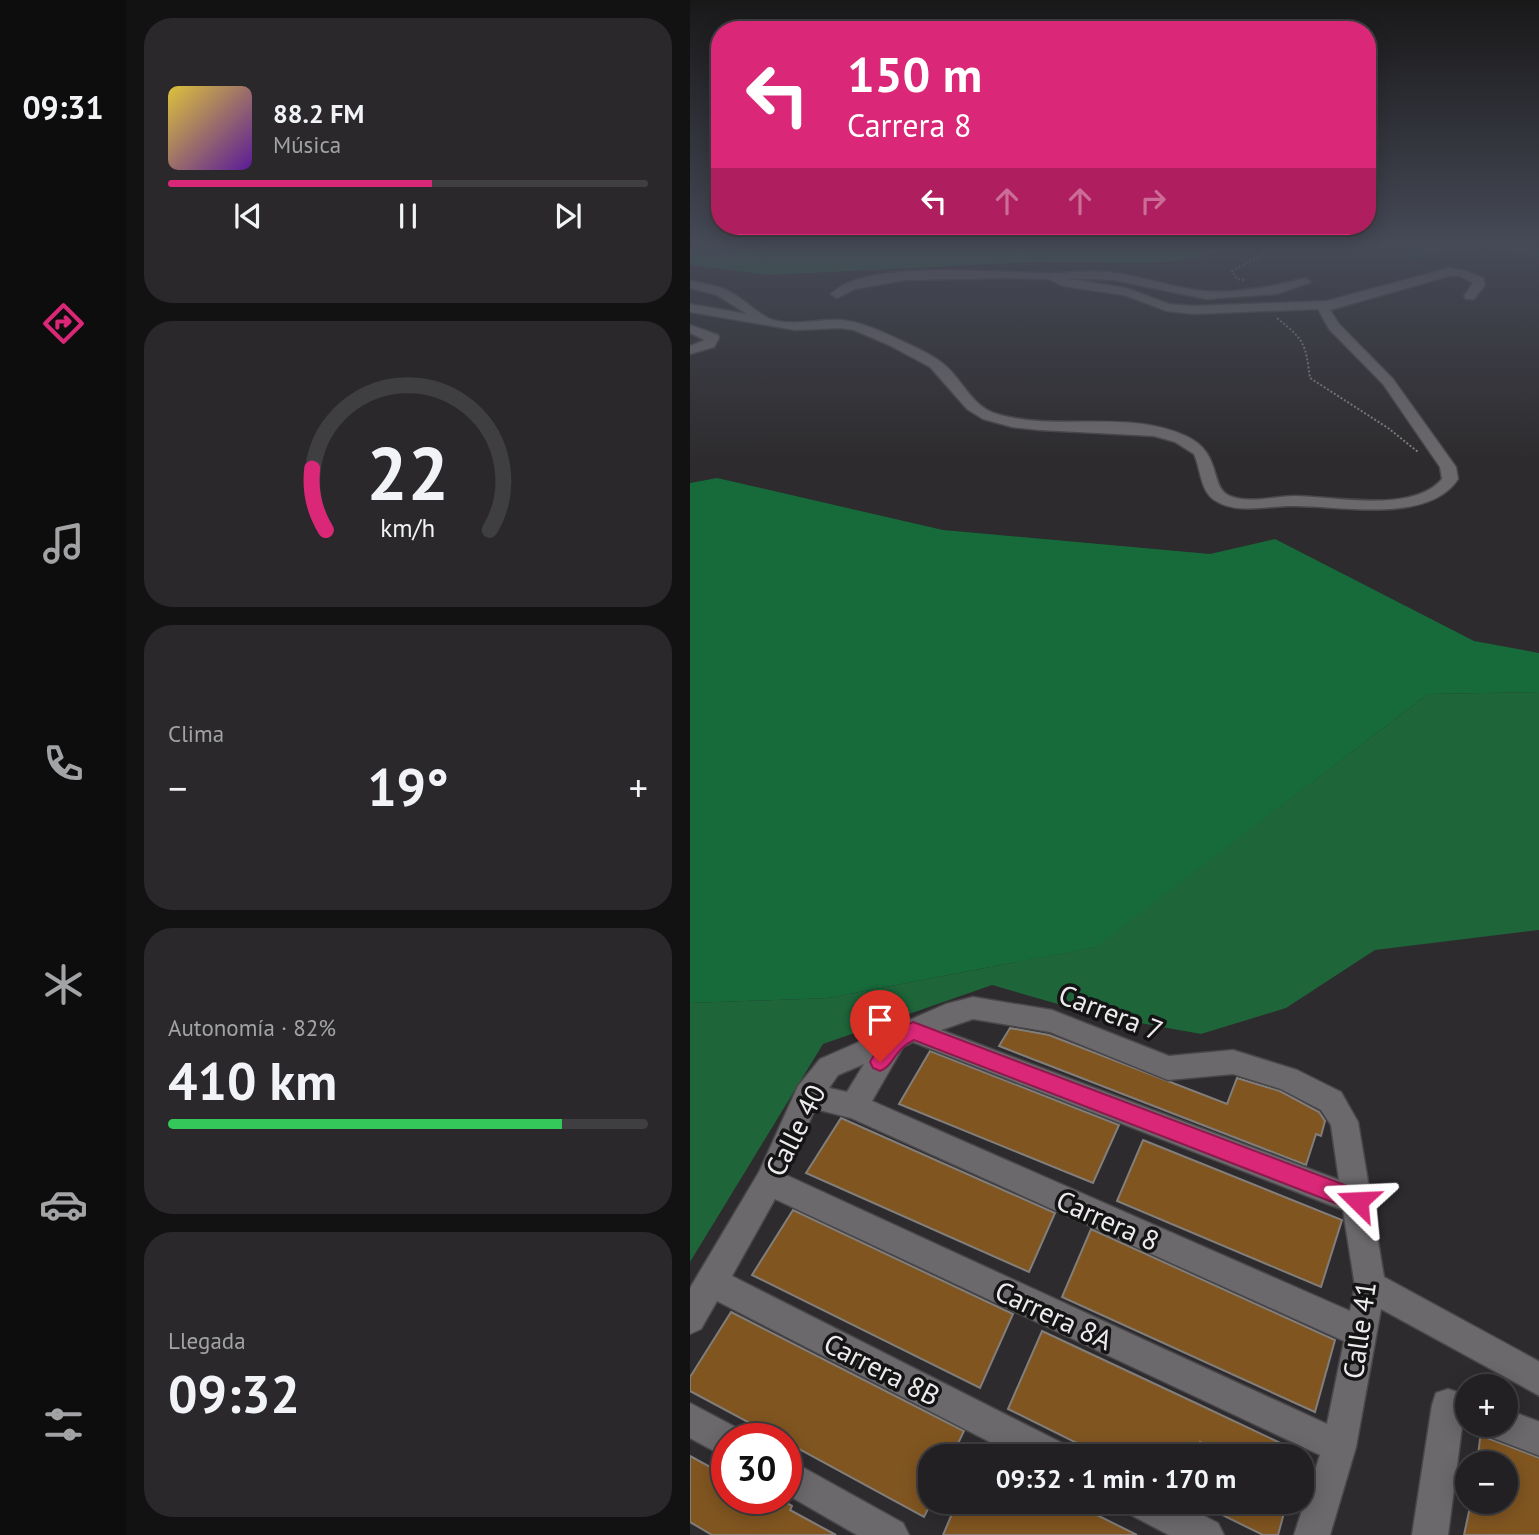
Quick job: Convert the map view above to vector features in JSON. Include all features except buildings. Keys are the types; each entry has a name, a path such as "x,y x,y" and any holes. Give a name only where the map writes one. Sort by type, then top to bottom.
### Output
{"street":[{"path":"746,319 810,327 840,324 873,333 940,368 973,409 998,419 1040,426 1140,430 1184,441 1203,455 1214,494 1231,502 1311,502 1356,508 1399,505 1445,487 1451,475 1444,462 1388,382 1330,319"},
{"path":"762,319 769,323"},
{"path":"690,329 713,338 709,344 690,351"},
{"name":"Calle 40","path":"690,1318 769,1182 808,1095 829,1067 955,1012 973,1008 1003,1012"},
{"name":"Carrera 7","path":"1003,1012 1052,1021 1168,1068 1233,1062 1288,1079 1331,1101 1344,1122"},
{"path":"854,1106 903,1036 1358,1201"},
{"name":"Carrera 8","path":"808,1095 854,1106 1362,1333"},
{"name":"Calle 41","path":"1312,1535 1339,1447 1370,1286 1344,1122"},
{"name":"Carrera 8A","path":"769,1182 1339,1447"},
{"name":"Carrera 8B","path":"712,1282 1029,1444"},
{"path":"1370,1286 1539,1380"},
{"path":"1430,1535 1448,1405 1455,1408"},
{"path":"690,1420 711,1432"},
{"path":"1518,1431 1539,1439"},
{"path":"802,1484 891,1535"},
{"path":"1164,1514 1206,1535"}],"path":[{"path":"1279,319 1305,345 1310,379 1388,428 1425,456 1444,462"}],"green space":[{"path":"717,478 943,530 1210,554 1275,539 1474,641 1539,653 1539,692 1428,694 1096,947 828,998 690,1003 690,483"},
{"path":"1539,692 1539,930 1375,950 1286,1008 1201,1034 1096,1015 992,985 823,1044 690,1262 690,1003 828,998 1095,947 1428,694"}],"route":[{"path":"880,1062 893,1040 913,1031 1358,1201"}]}
